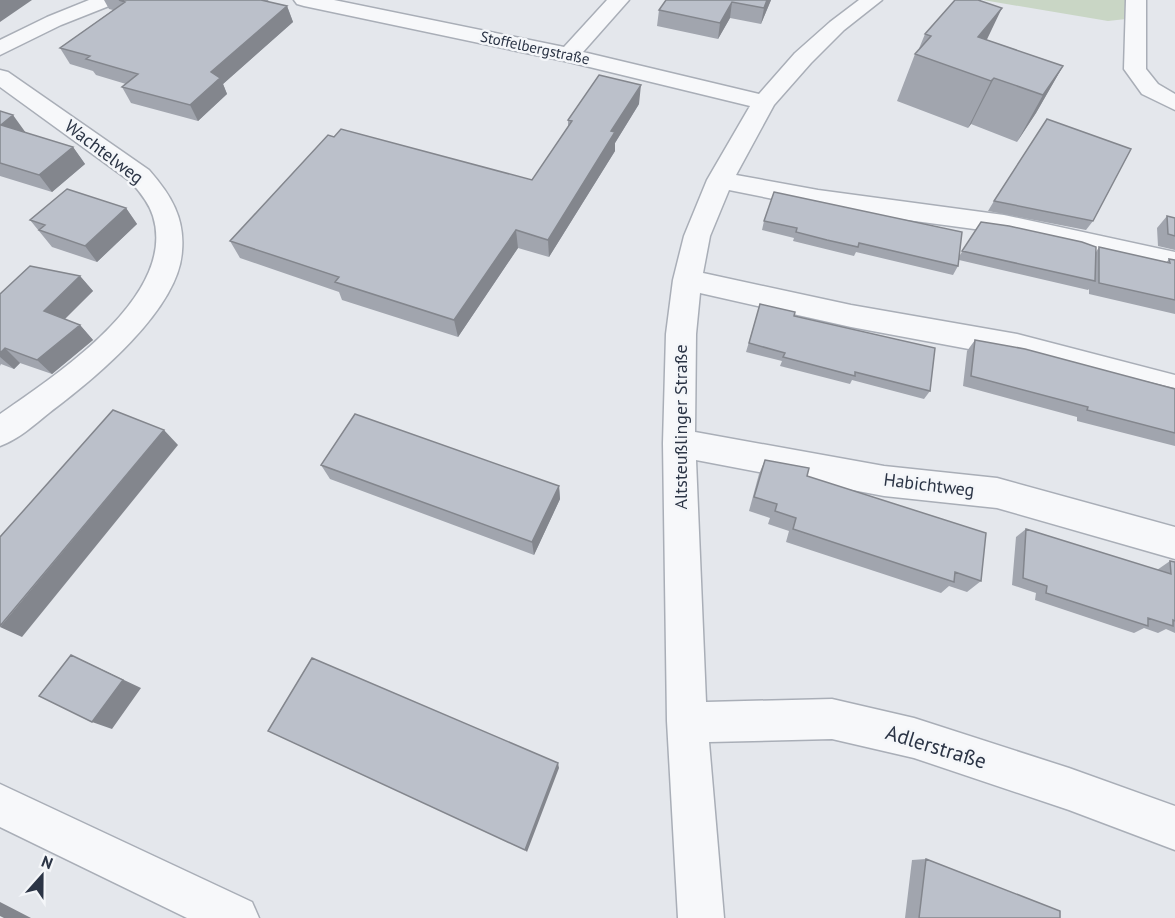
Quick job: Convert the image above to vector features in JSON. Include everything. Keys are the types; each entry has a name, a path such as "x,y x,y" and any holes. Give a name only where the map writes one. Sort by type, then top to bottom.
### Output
{"street":[{"path":"0,48 54,21 107,0"},
{"name":"Stoffelbergstraße","path":"304,0 569,55 764,102"},
{"path":"569,55 588,31 619,0"},
{"name":"Altsteußlinger Straße","path":"701,918 687,721 679,443 681,334 687,280 698,236 720,180 764,102 803,58 837,26 872,0"},
{"path":"1136,0 1135,69 1150,89 1175,103"},
{"name":"Wachtelweg","path":"0,77 140,176 156,194 165,211 169,224 170,250 148,302 114,344 0,432"},
{"path":"720,180 819,199 1004,224 1175,262"},
{"path":"687,280 852,316 1017,346 1175,387"},
{"name":"Habichtweg","path":"679,443 884,481 997,493 1175,543"},
{"name":"Adlerstraße","path":"687,721 719,723 832,719 914,738 1069,789 1175,828"},
{"path":"0,805 236,918"}],"green space":[{"path":"983,0 1126,0 1126,19 1108,21"}],"building":[{"path":"119,0 261,0 287,6 211,72 220,78 190,105 122,87 138,74 86,59 90,56 60,48 125,2"},
{"path":"666,0 767,0 764,8 732,2 720,23 659,10"},
{"path":"955,0 978,0 1002,8 978,37 1063,66 1043,95 994,78 991,81 915,54 931,36 925,34"},
{"path":"599,75 641,85 611,131 615,132 548,240 516,230 454,320 335,282 339,277 230,241 328,135 334,137 341,129 532,180 572,121 568,120"},
{"path":"0,111 13,115 1,125 73,147 39,175 0,163"},
{"path":"1047,119 1131,149 1093,221 994,201"},
{"path":"67,189 126,208 85,246 39,230 45,225 30,220"},
{"path":"774,192 962,232 958,266 859,243 858,247 827,240 796,232 797,228 764,221"},
{"path":"1167,216 1175,218 1175,236 1168,234"},
{"path":"981,222 1009,226 1096,247 1095,281 962,251"},
{"path":"1099,247 1170,263 1169,259 1175,260 1175,300 1099,283"},
{"path":"30,266 80,276 44,311 80,325 37,360 5,348 0,353 0,294"},
{"path":"760,304 795,312 794,316 935,348 930,391 855,372 855,376 783,357 785,353 749,343"},
{"path":"975,340 1025,349 1175,389 1175,433 971,376"},
{"path":"113,410 164,430 0,626 0,537"},
{"path":"355,414 559,486 532,542 321,465"},
{"path":"765,460 809,468 807,476 986,533 981,581 955,572 954,582 793,529 796,518 775,511 777,504 754,497"},
{"path":"1026,529 1171,574 1170,561 1175,562 1175,621 1173,620 1173,626 1148,618 1148,626 1046,593 1047,586 1023,578"},
{"path":"71,655 123,680 92,722 39,696"},
{"path":"312,658 558,763 525,850 268,731"},
{"path":"926,859 1060,911 1060,918 919,918"}]}
